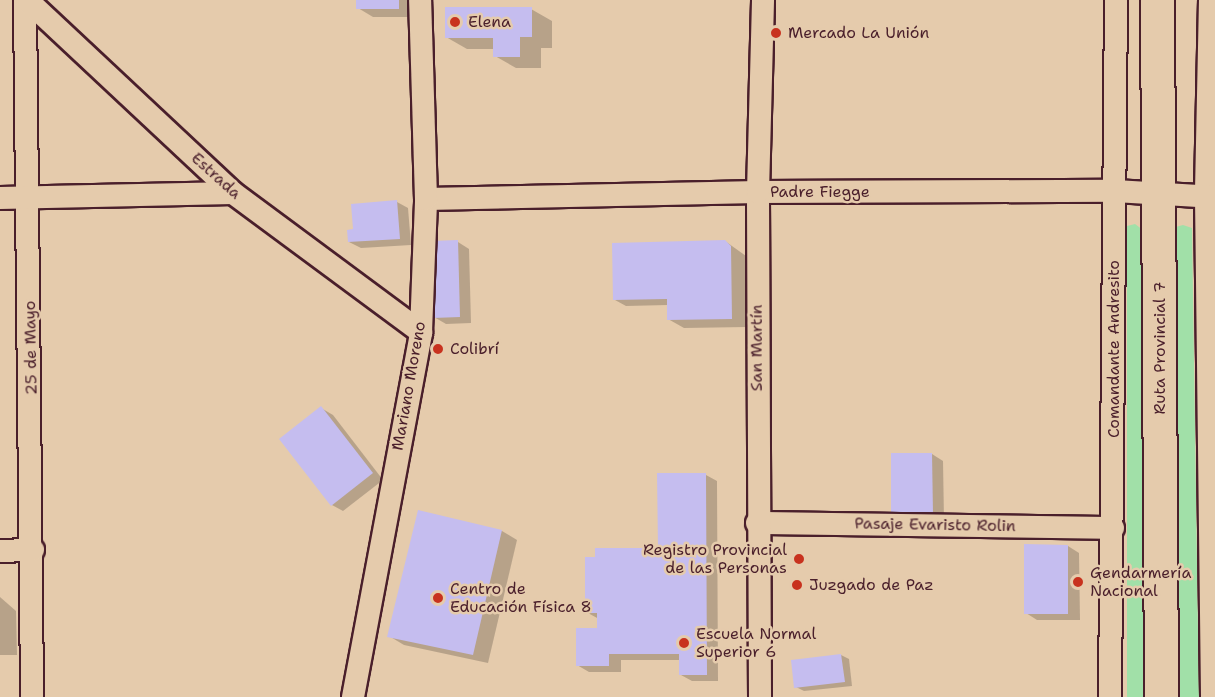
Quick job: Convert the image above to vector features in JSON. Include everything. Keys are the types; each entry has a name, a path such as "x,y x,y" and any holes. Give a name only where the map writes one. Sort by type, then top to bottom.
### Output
{"main road":[{"name":"Ruta Provincial 7","path":"1157,0 1160,194 1161,697"}],"street":[{"name":"Estrada","path":"26,0 233,193 421,332"},
{"name":"25 de Mayo","path":"26,0 33,550 32,697"},
{"name":"Mariano Moreno","path":"353,697 421,332 426,199 420,0"},
{"name":"San Martín","path":"760,697 757,522 758,192 763,0"},
{"name":"Comandante Andresito","path":"1110,697 1116,0"},
{"path":"1210,0 1212,697"},
{"name":"Padre Fiegge","path":"426,199 758,192 1115,191 1211,197"},
{"path":"0,198 233,193"},
{"name":"Pasaje Evaristo Rolin","path":"757,522 1113,528"},
{"path":"0,551 33,550"}],"green space":[{"path":"1135,224 1143,230 1146,697 1127,697 1127,226"},
{"path":"1183,225 1192,228 1199,697 1178,697 1172,228"}],"building":[{"path":"356,0 399,0 399,9 356,9"},
{"path":"445,7 532,7 532,37 520,37 520,57 493,57 493,38 445,38"},
{"path":"397,200 400,239 348,242 347,230 353,229 351,204"},
{"path":"458,240 460,317 433,318 431,241"},
{"path":"725,240 731,246 732,319 667,320 667,299 613,300 612,243"},
{"path":"321,406 373,473 331,506 279,439"},
{"path":"891,453 932,453 933,514 891,514"},
{"path":"657,473 706,473 707,675 679,675 679,654 609,654 609,666 576,666 576,628 597,628 597,613 585,613 585,557 595,557 595,548 658,548"},
{"path":"418,510 502,530 473,655 387,637"},
{"path":"1024,544 1068,545 1068,614 1024,614"},
{"path":"841,654 845,682 794,688 791,660"}],"place":[{"name":"Elena","path":"455,22"},
{"name":"Mercado La Unión","path":"776,33"},
{"name":"Colibrí","path":"438,349"},
{"name":"Registro Provincial de las Personas","path":"799,559"},
{"name":"Gendarmería Nacional","path":"1078,582"},
{"name":"Juzgado de Paz","path":"797,585"},
{"name":"Centro de Educación Física 8","path":"438,598"},
{"name":"Escuela Normal Superior 6","path":"684,643"}]}
